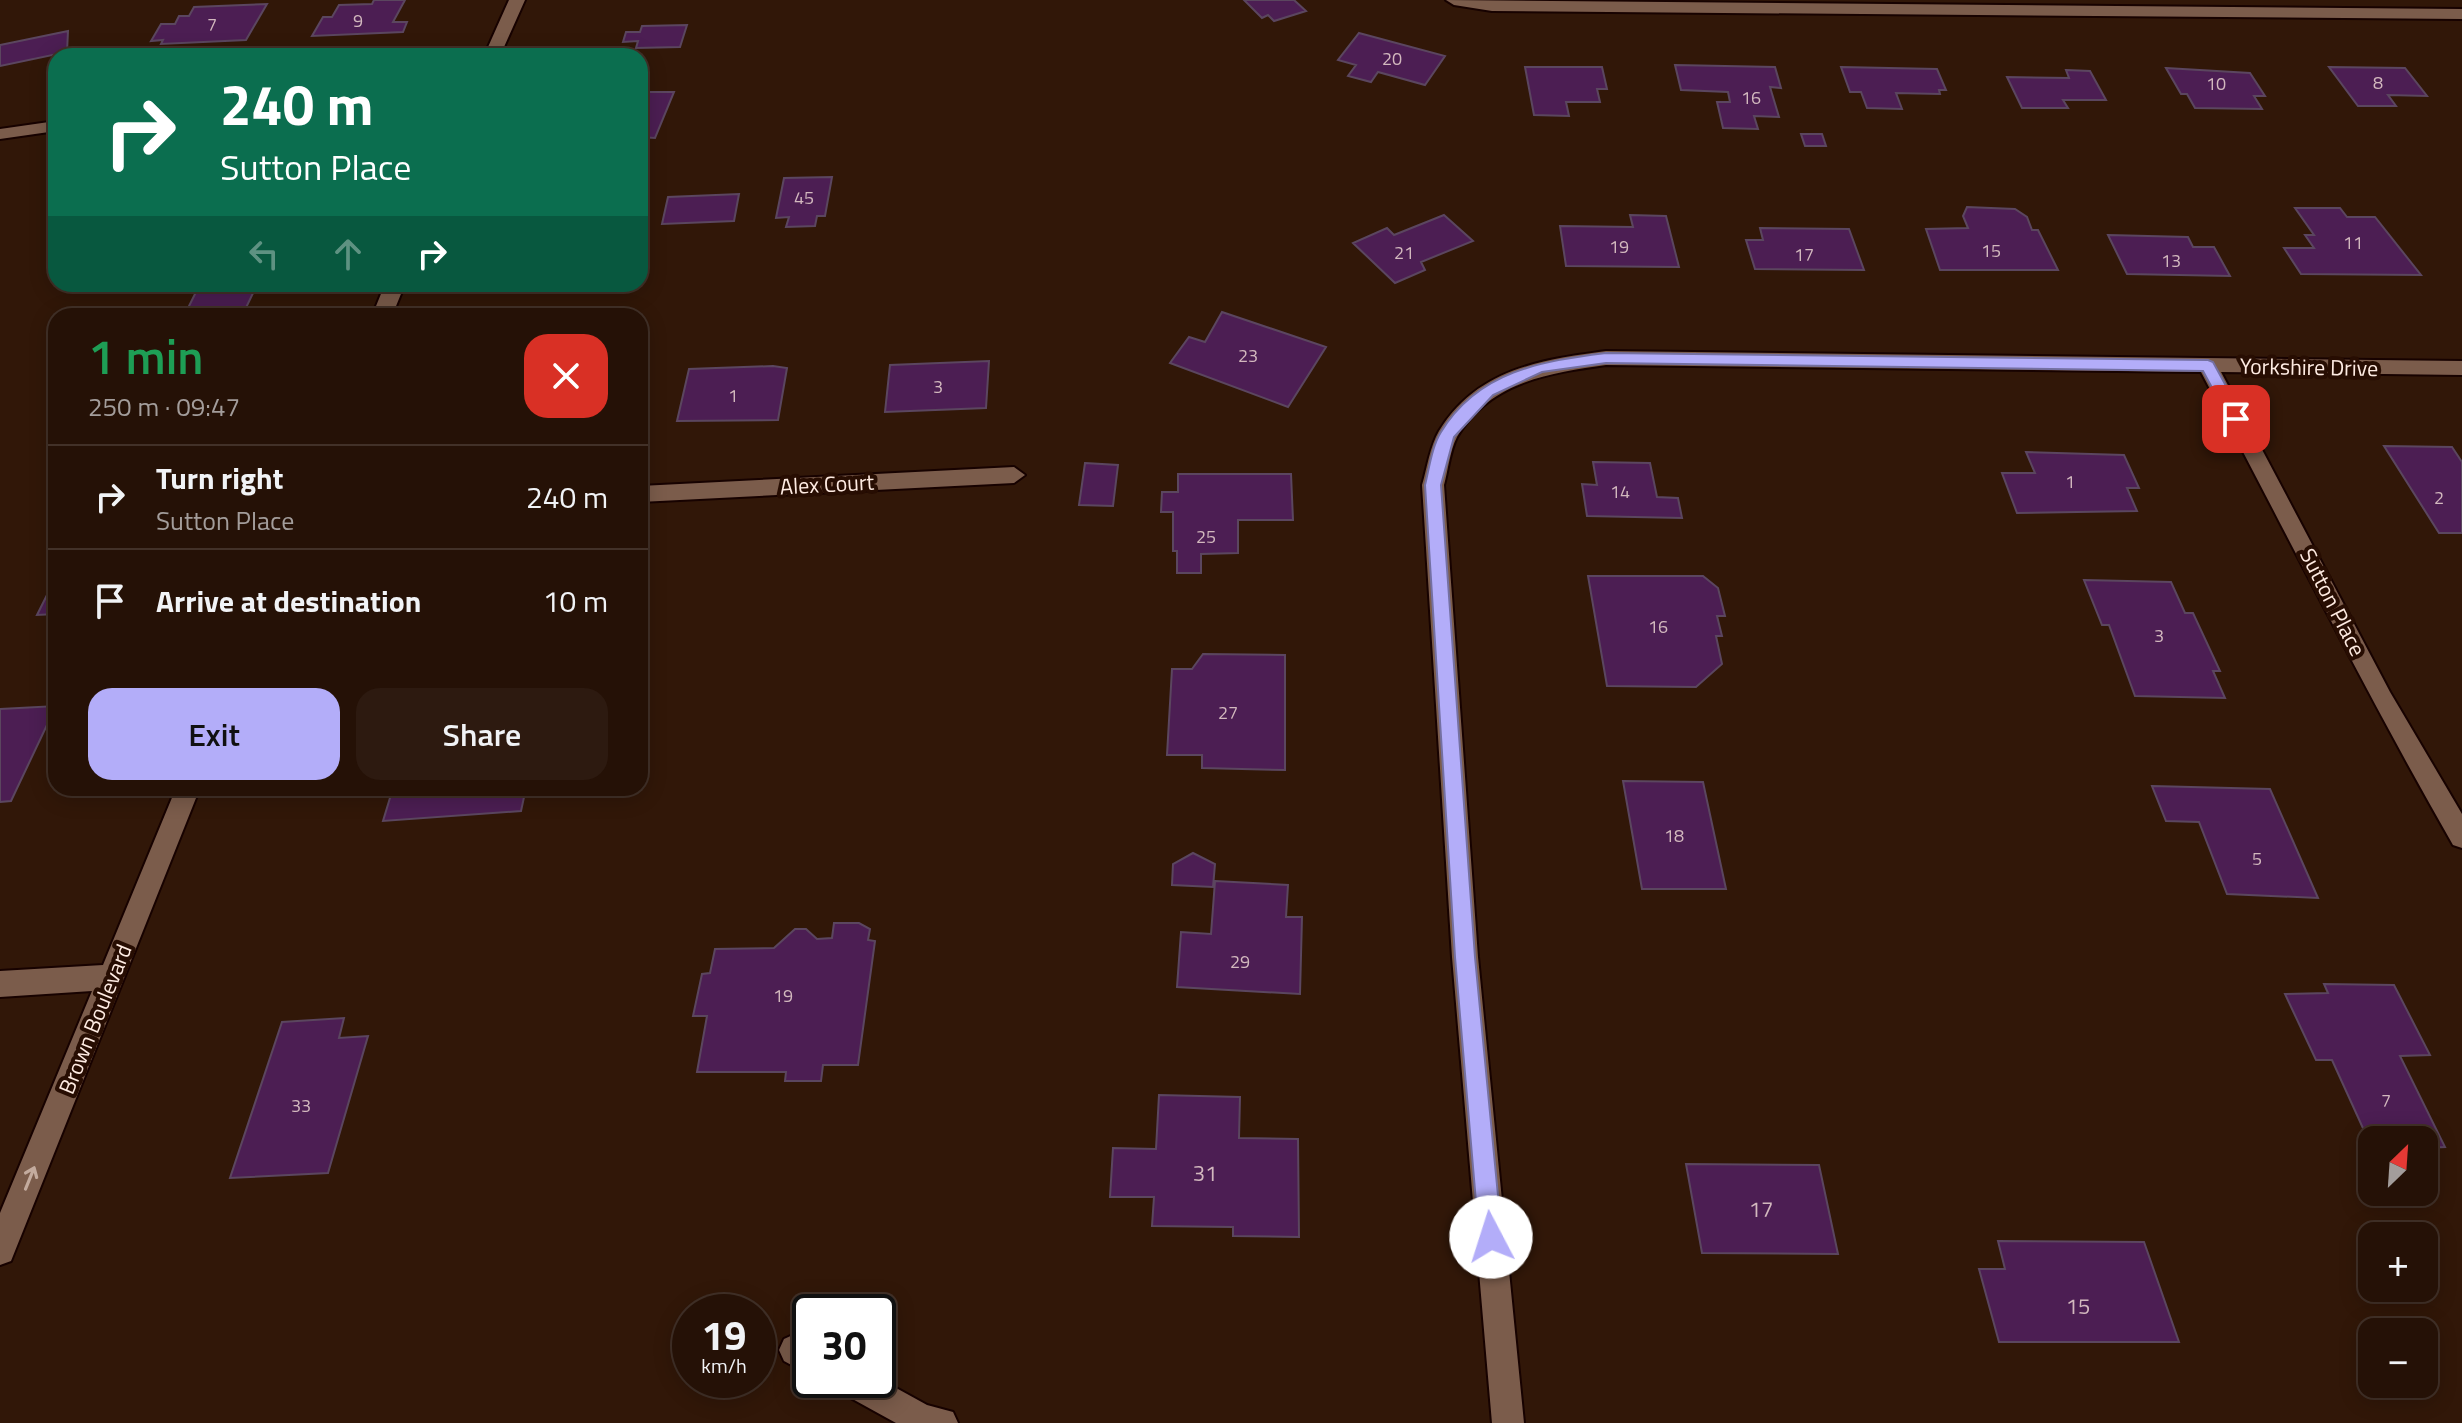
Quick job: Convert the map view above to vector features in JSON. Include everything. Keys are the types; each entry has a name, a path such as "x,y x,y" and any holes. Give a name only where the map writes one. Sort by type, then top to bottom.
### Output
{"street":[{"path":"496,48 517,0"},
{"path":"1454,0 1492,6 2054,5 2462,14"},
{"path":"0,134 48,127"},
{"name":"Yorkshire Drive","path":"1508,1423 1465,957 1433,485 1447,435 1487,391 1539,367 1606,358 2462,368"},
{"name":"Sutton Place","path":"2208,366 2308,551 2382,699 2462,837"},
{"name":"Alex Court","path":"648,494 1014,475"},
{"name":"Brown Boulevard","path":"0,1250 185,796"},
{"path":"0,984 112,977"},
{"path":"882,1398 924,1421 942,1423"}],"building":[{"path":"374,0 405,0 393,22 407,22 403,32 312,36 323,17 332,17 339,5 372,4"},
{"path":"1244,0 1294,0 1306,11 1274,21 1268,15 1262,18"},
{"path":"267,4 246,40 161,44 163,40 151,41 161,24 175,24 179,16 189,16 194,7"},
{"path":"687,25 680,47 636,48 638,41 623,42 626,32 640,32 642,26"},
{"path":"68,31 67,48 48,48 48,56 0,66 0,45"},
{"path":"1359,33 1445,56 1425,85 1378,72 1371,82 1348,76 1356,65 1338,60"},
{"path":"1675,65 1775,67 1781,88 1770,87 1779,117 1754,116 1758,129 1723,128 1717,102 1730,102 1728,92 1681,90"},
{"path":"1525,67 1602,67 1607,89 1597,89 1600,102 1566,102 1569,116 1534,115"},
{"path":"1841,67 1937,69 1946,90 1939,90 1940,94 1896,93 1902,109 1867,108 1861,92 1850,92"},
{"path":"2329,67 2405,68 2427,96 2388,95 2396,106 2358,106"},
{"path":"2166,68 2250,73 2265,96 2254,96 2262,109 2195,108 2187,94 2181,94"},
{"path":"2066,70 2090,71 2106,100 2063,100 2068,108 2022,108 2007,77 2069,78"},
{"path":"648,92 674,92 655,138 648,138"},
{"path":"1801,134 1822,134 1826,146 1805,146"},
{"path":"832,177 825,216 817,216 815,226 786,227 789,217 776,218 784,178"},
{"path":"739,194 734,221 662,224 668,197"},
{"path":"1967,207 2015,209 2027,217 2032,230 2038,230 2058,270 1940,270 1926,229 1968,228 1963,216"},
{"path":"2295,208 2340,208 2347,217 2375,217 2421,275 2301,274 2284,248 2314,248 2305,235 2314,235"},
{"path":"1444,215 1473,241 1421,262 1425,270 1395,283 1353,243 1387,228 1394,235"},
{"path":"1630,215 1666,216 1679,267 1566,266 1560,226 1633,227"},
{"path":"1760,228 1849,229 1864,270 1755,269 1746,240 1763,240"},
{"path":"2108,235 2188,237 2193,247 2214,247 2230,276 2127,274"},
{"path":"196,292 254,292 246,308 188,308"},
{"path":"1222,312 1326,347 1288,407 1170,363 1189,337 1205,342"},
{"path":"989,361 986,408 885,412 890,365"},
{"path":"787,368 778,420 677,421 689,369"},
{"path":"2384,446 2452,447 2462,462 2462,533 2439,533"},
{"path":"2026,452 2124,455 2139,488 2127,488 2137,511 2017,513 2002,473 2035,473"},
{"path":"1593,462 1650,463 1657,497 1678,498 1682,518 1587,516 1582,484 1597,485"},
{"path":"1085,463 1118,465 1113,506 1079,505"},
{"path":"1178,474 1291,474 1293,520 1238,520 1238,553 1201,554 1201,573 1177,573 1177,551 1173,551 1173,512 1161,512 1162,492 1178,492"},
{"path":"1588,576 1703,576 1718,588 1725,616 1717,616 1722,636 1716,636 1722,664 1696,687 1607,686"},
{"path":"2084,580 2171,582 2185,613 2193,613 2220,671 2213,671 2225,698 2135,696 2109,625 2102,625"},
{"path":"48,593 48,614 37,615"},
{"path":"1203,654 1285,655 1285,770 1202,768 1202,755 1167,755 1172,669 1192,669"},
{"path":"48,706 48,723 11,801 0,802 0,709"},
{"path":"1623,781 1703,782 1726,889 1642,889"},
{"path":"2152,786 2270,789 2318,898 2227,894 2199,822 2166,821"},
{"path":"391,796 524,796 521,811 383,821"},
{"path":"1193,853 1215,864 1213,887 1172,885 1173,864"},
{"path":"1215,881 1288,885 1286,917 1302,917 1300,994 1177,987 1181,932 1211,934"},
{"path":"834,923 859,923 870,929 868,940 875,941 858,1065 823,1065 821,1081 785,1081 786,1072 697,1072 707,1016 693,1016 702,974 710,973 715,949 774,948 795,929 806,929 817,939 832,938"},
{"path":"2324,984 2394,985 2430,1055 2400,1056 2435,1126 2362,1126 2332,1060 2316,1060 2285,994 2328,993"},
{"path":"344,1018 339,1038 368,1036 328,1173 230,1178 282,1022"},
{"path":"1159,1095 1240,1097 1239,1138 1298,1139 1299,1237 1233,1236 1233,1227 1152,1226 1154,1197 1110,1197 1113,1148 1156,1149"},
{"path":"2438,1133 2445,1147 2438,1147"},
{"path":"1686,1164 1819,1165 1838,1254 1702,1253"},
{"path":"1998,1241 2144,1242 2179,1342 1999,1342 1979,1269 2005,1269"}],"route":[{"path":"1491,1237 1465,957 1433,485 1447,435 1487,391 1539,367 1606,358 2208,366 2236,419"}]}
